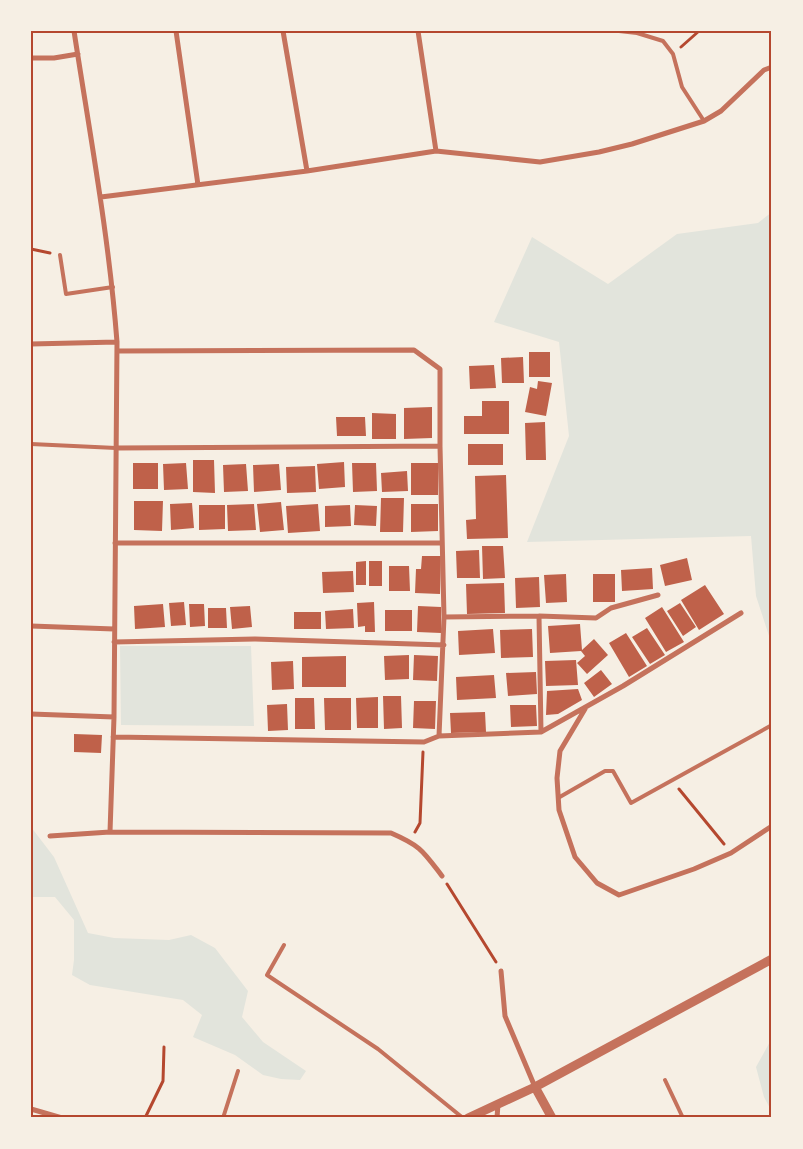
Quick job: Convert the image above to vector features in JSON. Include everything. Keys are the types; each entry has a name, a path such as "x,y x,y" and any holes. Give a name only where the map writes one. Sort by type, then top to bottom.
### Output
{"street":[{"path":"74,31 101,197 113,287 117,342 114,717 110,832"},
{"path":"176,31 198,185"},
{"path":"283,31 307,171"},
{"path":"418,31 436,151"},
{"path":"31,58 54,58 78,54"},
{"path":"101,197 307,171 436,151 540,162 599,152 632,144 704,121 721,110 764,70 772,67"},
{"path":"31,344 117,342"},
{"path":"117,351 414,350 440,369 444,645 439,736"},
{"path":"116,448 440,446"},
{"path":"115,543 442,543"},
{"path":"444,617 539,616 596,618 611,608 658,595"},
{"path":"113,737 424,742 439,736 541,732 585,708 741,613"},
{"path":"539,616 541,732"},
{"path":"31,626 114,629"},
{"path":"114,642 255,639 444,645"},
{"path":"585,708 560,751 557,778 558,798 559,810 575,857 597,883 619,895 694,869 731,852 772,826"},
{"path":"31,714 114,717"},
{"path":"50,836 110,832 391,833 411,842 422,850 442,876"},
{"path":"468,1118 535,1087 772,959"},
{"path":"502,970 505,1016 535,1087 552,1118"},
{"path":"497,1118 498,1104"},
{"path":"31,1108 62,1118"}],"lane":[{"path":"619,31 637,33 663,40 673,54 682,87 704,121"},
{"path":"60,255 66,294 113,287"},
{"path":"31,444 116,448"},
{"path":"558,798 605,771 613,771 631,803 772,725"},
{"path":"284,944 267,975 378,1049 463,1118"},
{"path":"223,1118 238,1072"},
{"path":"665,1080 683,1118"}],"path":[{"path":"673,54 699,31"},
{"path":"31,249 60,255"},
{"path":"411,842 420,823 424,742"},
{"path":"673,781 704,822 731,852"},
{"path":"442,876 502,970"},
{"path":"145,1118 164,1080 164,1047"}],"shaded area":[{"path":"772,212 772,645 756,596 751,536 527,542 569,436 559,342 494,322 532,237 608,284 677,234 758,223"},
{"path":"120,646 251,646 254,726 121,725"},
{"path":"31,827 54,857 88,933 114,938 169,940 191,935 215,948 248,991 242,1017 263,1042 306,1071 300,1080 281,1079 263,1075 235,1055 193,1037 202,1015 183,1000 90,985 72,975 74,920 55,897 31,897"},
{"path":"772,1038 772,1112 764,1097 756,1067"}],"building":[{"path":"529,352 550,352 550,377 529,377"},
{"path":"523,357 524,383 502,383 501,358"},
{"path":"494,365 496,388 470,389 469,366"},
{"path":"538,381 552,383 546,416 525,412 530,387 537,389"},
{"path":"482,401 509,401 509,434 464,434 464,416 482,416"},
{"path":"432,407 432,438 404,439 404,408"},
{"path":"372,413 396,414 396,439 372,439"},
{"path":"336,417 365,417 366,436 337,436"},
{"path":"545,422 546,460 526,460 525,423"},
{"path":"468,444 503,444 503,465 468,465"},
{"path":"193,460 214,460 215,493 193,492"},
{"path":"344,462 345,487 319,489 317,464"},
{"path":"133,463 158,463 158,489 133,489"},
{"path":"186,463 188,489 164,490 163,464"},
{"path":"352,463 376,463 377,491 353,492"},
{"path":"411,463 438,463 438,495 411,495"},
{"path":"246,464 248,491 224,492 223,465"},
{"path":"279,464 281,490 254,492 253,465"},
{"path":"315,466 316,492 287,493 286,467"},
{"path":"407,471 408,491 382,492 381,473"},
{"path":"506,475 508,538 467,539 466,520 476,519 475,476"},
{"path":"381,498 404,498 403,532 380,532"},
{"path":"134,501 163,501 162,531 134,530"},
{"path":"281,502 284,530 260,532 257,504"},
{"path":"192,503 194,528 171,530 170,504"},
{"path":"254,504 256,530 228,531 227,505"},
{"path":"318,504 320,531 288,533 286,506"},
{"path":"411,504 438,504 438,531 411,532"},
{"path":"199,505 225,505 225,529 199,530"},
{"path":"350,505 351,526 325,527 325,506"},
{"path":"355,505 377,506 376,526 354,525"},
{"path":"482,546 503,546 505,578 483,579"},
{"path":"479,550 480,578 457,578 456,551"},
{"path":"422,556 441,556 440,594 415,593 416,569 421,569"},
{"path":"687,558 692,580 665,586 660,565"},
{"path":"366,561 366,585 356,585 356,562"},
{"path":"369,561 382,561 382,586 369,586"},
{"path":"389,566 409,566 410,591 389,591"},
{"path":"652,568 653,589 622,591 621,570"},
{"path":"353,571 354,592 323,593 322,572"},
{"path":"566,574 567,602 546,603 544,575"},
{"path":"593,574 615,574 615,602 593,602"},
{"path":"539,577 540,607 516,608 515,578"},
{"path":"504,583 505,613 467,614 466,584"},
{"path":"705,585 724,614 699,630 681,600"},
{"path":"184,602 186,625 171,626 169,603"},
{"path":"374,602 375,632 365,632 365,626 358,627 357,603"},
{"path":"680,603 696,627 683,636 667,611"},
{"path":"163,604 165,627 135,629 134,606"},
{"path":"189,604 204,604 205,626 190,627"},
{"path":"250,606 252,627 232,629 230,607"},
{"path":"418,606 441,607 441,633 417,632"},
{"path":"662,607 684,642 666,652 645,618"},
{"path":"208,608 226,608 227,628 208,628"},
{"path":"353,609 354,628 326,629 325,611"},
{"path":"385,610 412,610 412,631 385,631"},
{"path":"294,612 321,612 321,629 294,629"},
{"path":"580,624 582,650 594,639 608,655 587,674 577,663 585,656 581,651 550,653 548,626"},
{"path":"647,628 665,655 650,664 632,637"},
{"path":"493,629 495,653 459,655 458,631"},
{"path":"532,629 533,657 501,658 500,630"},
{"path":"626,633 647,666 629,677 609,643"},
{"path":"409,655 409,679 385,680 384,656"},
{"path":"414,655 438,656 437,681 413,680"},
{"path":"346,656 346,687 302,687 302,657"},
{"path":"576,660 578,685 546,686 545,661"},
{"path":"293,661 294,689 272,690 271,662"},
{"path":"601,670 612,684 594,697 584,683"},
{"path":"536,672 537,694 508,696 506,673"},
{"path":"494,675 496,698 457,700 456,677"},
{"path":"578,689 582,700 558,714 546,715 547,691"},
{"path":"383,696 401,696 402,728 384,729"},
{"path":"378,697 378,728 357,728 356,698"},
{"path":"295,698 314,698 315,729 295,729"},
{"path":"324,698 351,698 351,730 325,730"},
{"path":"414,701 436,701 435,729 413,728"},
{"path":"287,704 288,730 268,731 267,705"},
{"path":"510,705 536,705 537,726 511,727"},
{"path":"485,712 486,732 451,733 450,713"},
{"path":"74,734 102,735 101,753 74,752"}]}
